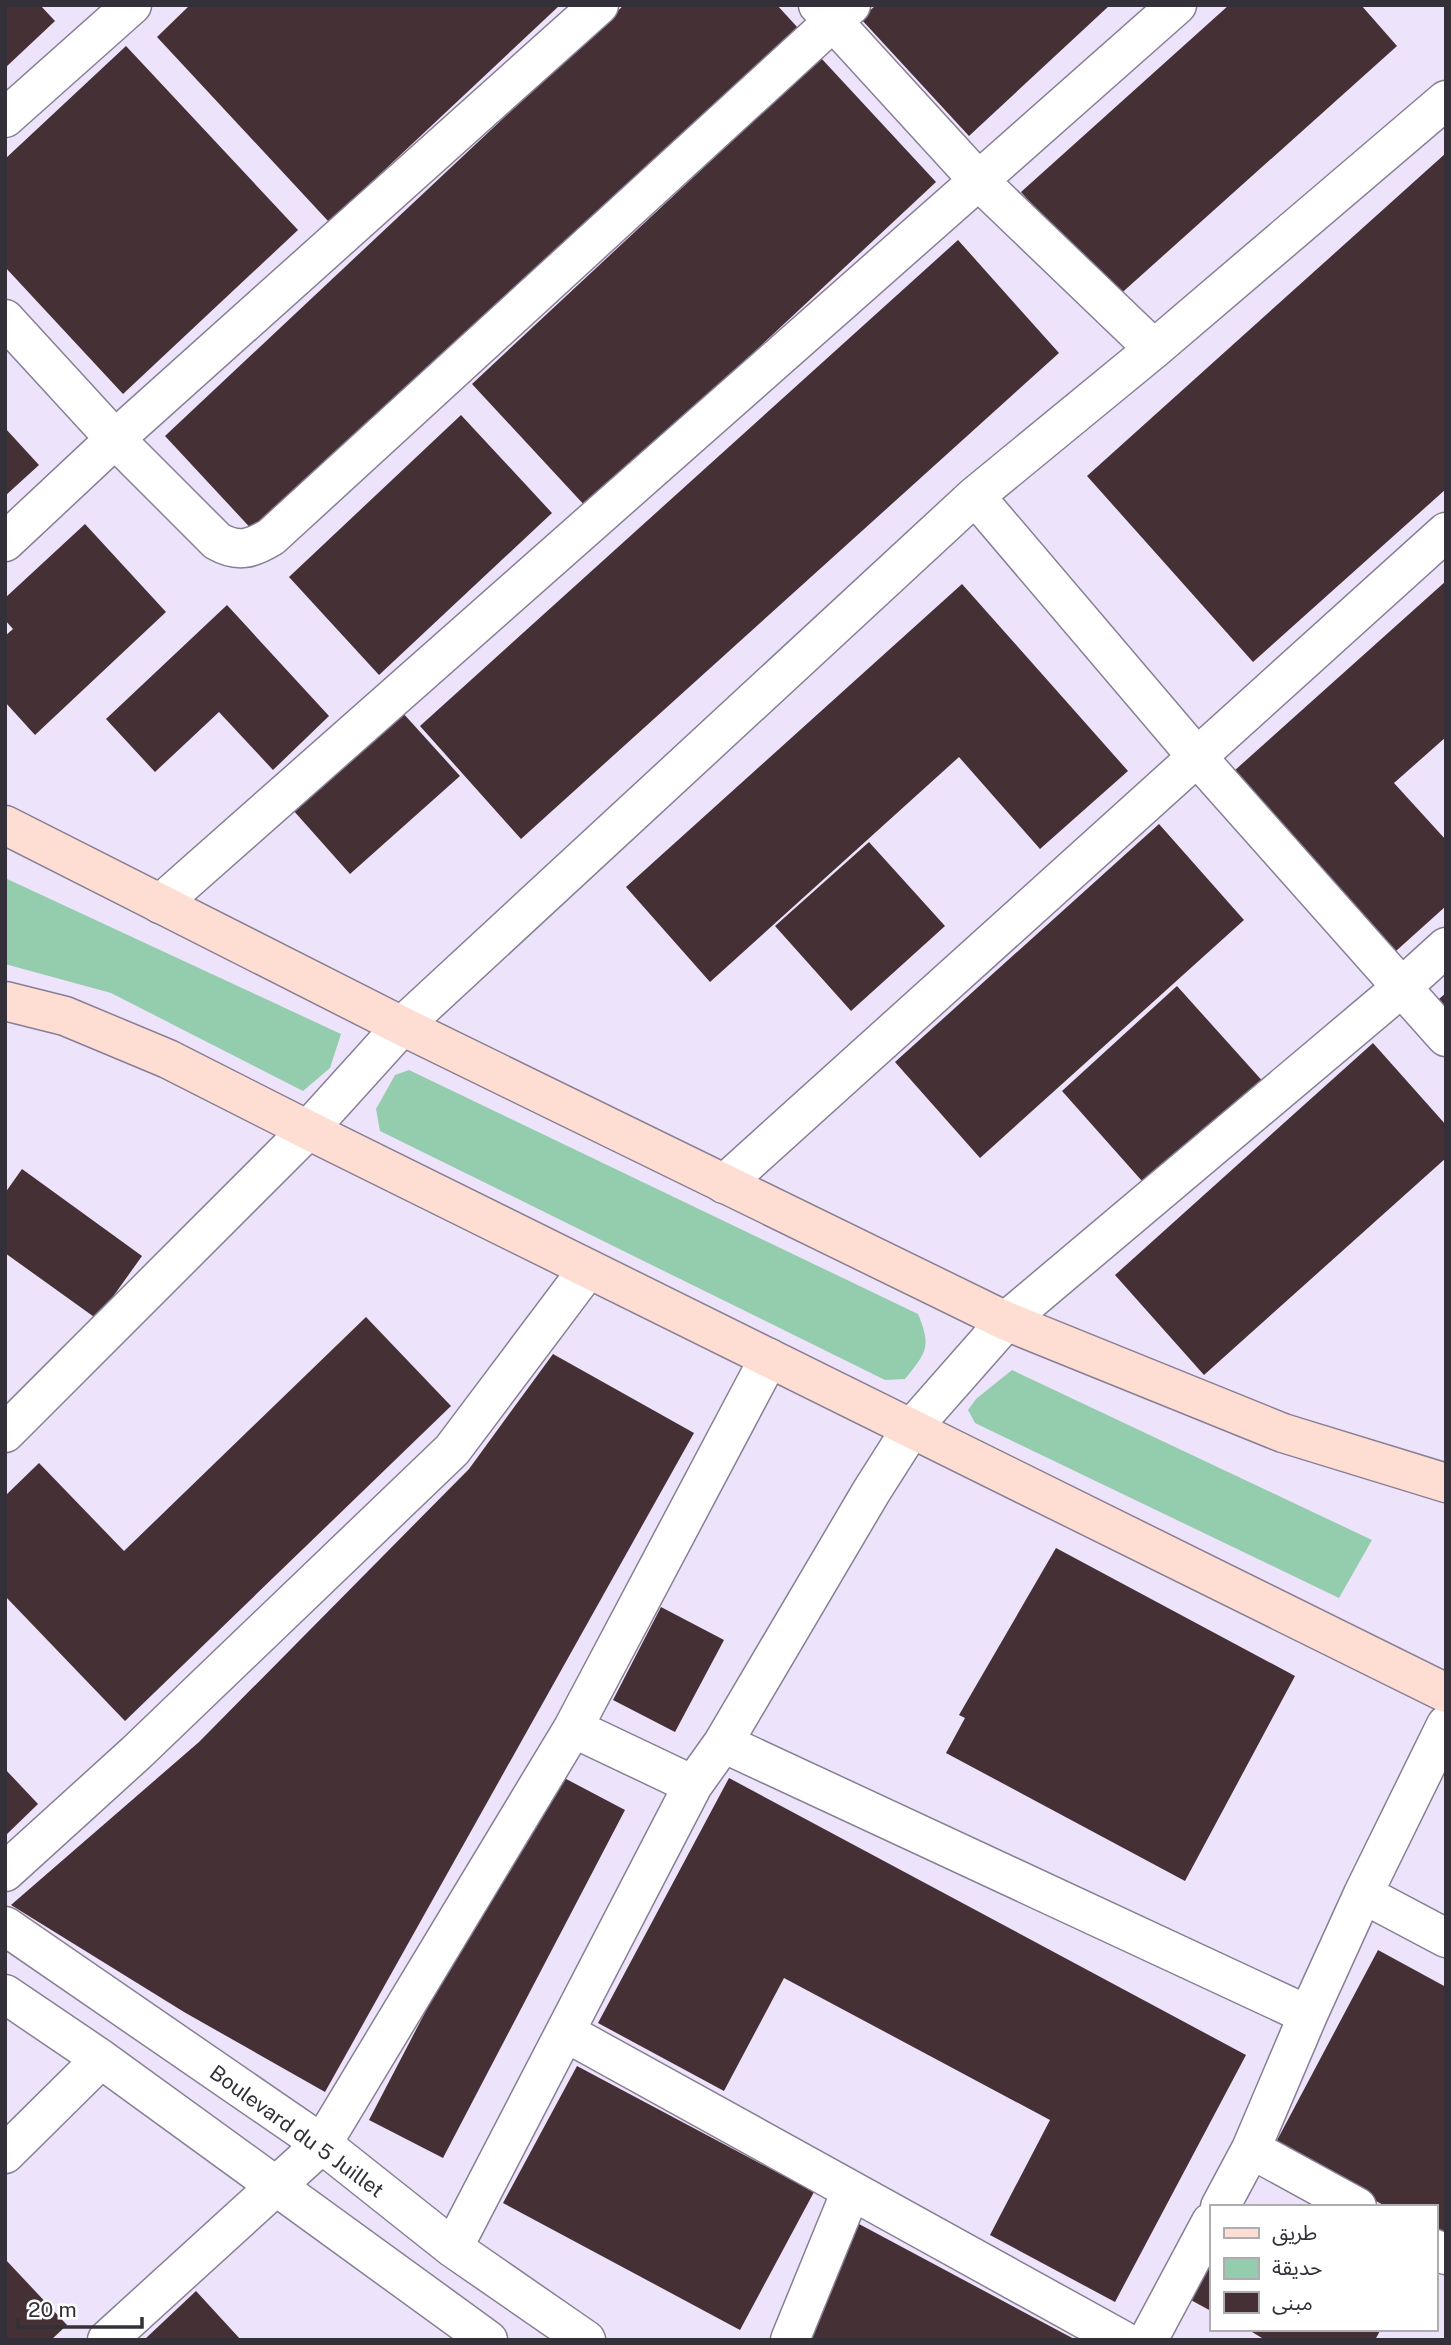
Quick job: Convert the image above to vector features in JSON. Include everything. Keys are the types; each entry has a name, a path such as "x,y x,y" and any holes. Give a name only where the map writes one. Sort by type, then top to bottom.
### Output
{"street":[{"path":"5,542 114,439 599,5"},
{"path":"160,904 1177,5"},
{"path":"5,118 129,6"},
{"path":"5,319 114,439 218,541 235,548 253,548 281,527 834,11 979,181 1154,349"},
{"path":"5,1433 308,1130 402,1026 975,496 1154,349 1446,100"},
{"path":"975,496 1198,758 1446,1037"},
{"path":"724,1184 1446,532"},
{"path":"5,825 402,1026 1006,1321 1283,1433 1446,1483"},
{"path":"453,2248 692,1785 723,1743 911,1429 1006,1321 1446,947"},
{"path":"5,1001 65,1016 168,1059 1446,1693"},
{"path":"5,1872 136,1753 452,1450 588,1269"},
{"path":"107,2340 322,2144 573,1728 769,1358"},
{"path":"1221,2205 1251,2149 1363,1894 1446,1725"},
{"path":"573,1728 692,1785"},
{"path":"723,1743 1308,2015"},
{"path":"1363,1894 1446,1938"},
{"name":"Boulevard du 5 Juillet","path":"5,1926 322,2144 453,2248 586,2340"},
{"path":"5,1994 102,2059 488,2340"},
{"path":"565,2032 1122,2340"},
{"path":"5,2154 102,2059"},
{"path":"1251,2149 1353,2205"},
{"path":"790,2340 851,2190"},
{"path":"1148,2340 1210,2224"}],"green space":[{"path":"5,878 341,1034 330,1068 303,1091 111,993 5,964"},
{"path":"409,1070 918,1314 926,1342 922,1356 905,1379 885,1380 380,1131 376,1109 395,1075"},
{"path":"1012,1370 1372,1540 1339,1598 975,1423 968,1410 976,1399"}],"building":[{"path":"5,5 40,5 55,21 5,68"},
{"path":"190,5 560,5 329,222 157,37"},
{"path":"624,5 777,5 798,28 257,535 165,436"},
{"path":"876,5 1110,5 969,136 861,19"},
{"path":"1229,5 1361,5 1397,46 1116,298 1021,192"},
{"path":"126,46 298,230 123,394 5,267 5,159"},
{"path":"821,58 936,182 587,508 472,384"},
{"path":"1446,153 1446,489 1253,662 1087,476"},
{"path":"958,240 1059,353 521,839 420,726"},
{"path":"461,415 552,513 379,675 289,577"},
{"path":"5,428 39,465 5,496"},
{"path":"85,524 166,612 35,735 5,702 5,636 13,629 5,620 5,598"},
{"path":"1446,581 1446,737 1394,783 1446,840 1446,906 1386,960 1224,780"},
{"path":"962,584 1128,771 1040,849 959,757 710,982 626,887"},
{"path":"227,605 329,716 273,770 219,712 155,772 106,719"},
{"path":"402,712 460,776 350,874 293,810"},
{"path":"1159,824 1244,920 980,1158 895,1062"},
{"path":"869,842 945,926 851,1011 775,926"},
{"path":"1177,986 1266,1085 1150,1190 1062,1091"},
{"path":"1446,993 1446,1019 1433,1004"},
{"path":"1373,1043 1446,1125 1446,1158 1204,1375 1115,1275"},
{"path":"22,1169 142,1256 97,1319 5,1253 5,1193"},
{"path":"366,1317 451,1406 125,1721 5,1596 5,1496 39,1463 124,1551"},
{"path":"553,1354 694,1433 325,2092 184,2012 11,1905 199,1742 469,1469"},
{"path":"1056,1548 1295,1676 1185,1881 946,1753 965,1718 959,1715"},
{"path":"661,1607 724,1640 675,1732 613,1700"},
{"path":"5,1769 38,1804 5,1836"},
{"path":"551,1771 625,1810 443,2158 369,2120"},
{"path":"729,1778 1246,2055 1115,2302 990,2235 1050,2120 784,1978 724,2091 598,2023"},
{"path":"1378,1950 1446,1987 1446,2238 1437,2233 1437,2205 1383,2205 1274,2146"},
{"path":"577,2066 814,2192 740,2330 503,2203"},
{"path":"859,2224 1076,2340 797,2340"},
{"path":"5,2259 67,2325 51,2340 5,2340"},
{"path":"1210,2259 1210,2310 1189,2299"},
{"path":"196,2291 241,2340 144,2340"},
{"path":"1250,2331 1380,2331 1375,2340 1261,2340 1262,2338"}]}
